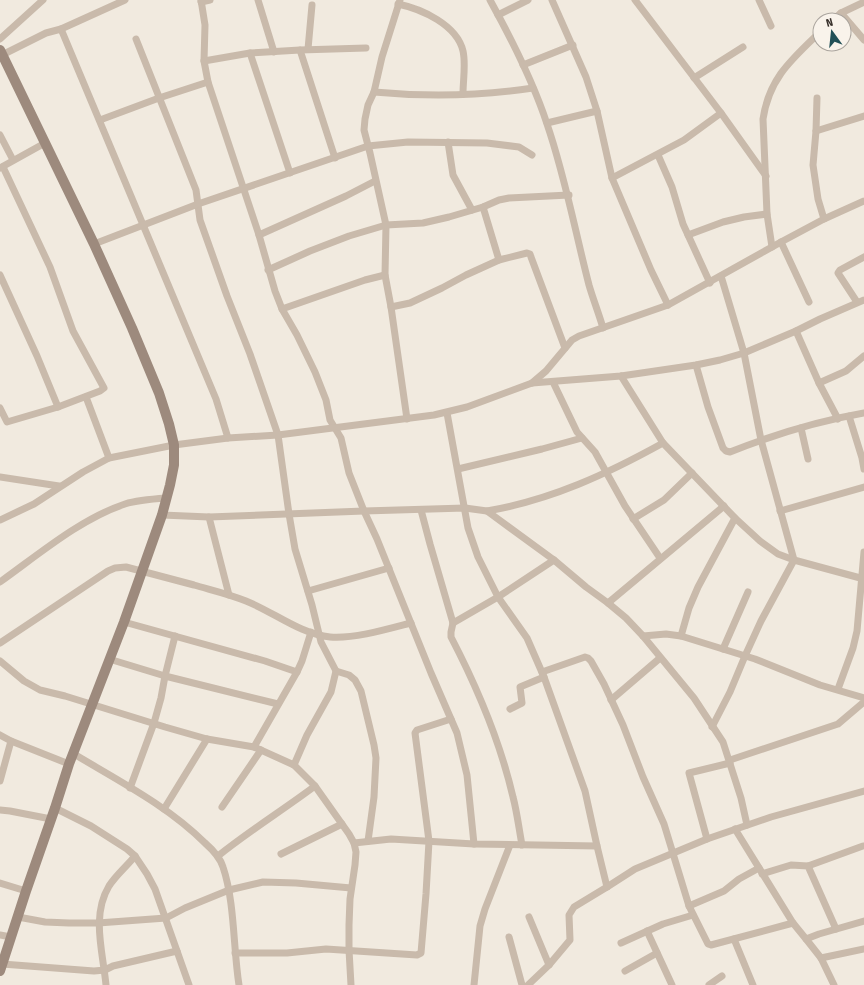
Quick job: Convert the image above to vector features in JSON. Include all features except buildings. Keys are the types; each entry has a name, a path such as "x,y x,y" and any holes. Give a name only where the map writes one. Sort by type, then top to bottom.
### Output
{"street":[{"path":"0,38 43,0"},
{"path":"125,0 61,29 46,33 1,54 94,244 132,328 158,393 169,424 174,445 174,465 162,515 124,622 69,764 56,808 26,891 1,968 83,971 105,970 113,966 177,951"},
{"path":"210,0 201,1 205,25 204,61 208,82 259,235 268,270 282,309 297,335 315,372 326,400 330,420 339,433 349,473 389,568 430,673 451,719 463,753 467,775 474,844"},
{"path":"258,0 274,52"},
{"path":"490,0 511,39 547,123 569,195 590,286 603,328"},
{"path":"498,15 528,0"},
{"path":"552,0 586,77 612,178 651,270 668,305"},
{"path":"635,0 721,113 766,176"},
{"path":"759,0 771,26"},
{"path":"407,419 386,275 386,225 364,130 365,119 399,2 430,15 456,37 462,49 464,58 463,94"},
{"path":"843,12 864,2"},
{"path":"308,49 312,5"},
{"path":"852,26 864,40"},
{"path":"61,29 216,398 228,438"},
{"path":"136,39 196,190 200,220 278,435 288,514 296,550 319,635 323,647 336,671 331,692 307,735 294,765"},
{"path":"772,247 767,214 763,119 764,108 776,79 793,58 812,40"},
{"path":"523,65 573,45"},
{"path":"694,78 743,47"},
{"path":"204,61 250,53 308,49 366,48"},
{"path":"300,50 335,158"},
{"path":"250,53 290,173"},
{"path":"100,120 208,82"},
{"path":"374,92 421,96 504,92 533,88"},
{"path":"817,98 813,165 824,219"},
{"path":"547,123 596,112"},
{"path":"612,178 684,140 721,113"},
{"path":"816,131 864,116"},
{"path":"0,135 13,160"},
{"path":"94,244 198,204 368,146 408,142 487,143 519,147 532,155"},
{"path":"448,142 453,175 472,210"},
{"path":"0,426 7,422 58,407 103,390 103,385 73,331 50,267 1,167 45,143"},
{"path":"658,155 672,188 679,214 710,283"},
{"path":"259,235 346,196 375,181"},
{"path":"268,270 349,236 386,225 423,223 483,207 498,200 510,198 569,195"},
{"path":"532,383 546,371 572,340 579,336 668,305 824,219 864,201"},
{"path":"483,207 499,260"},
{"path":"688,235 723,222 767,214"},
{"path":"781,242 809,302"},
{"path":"391,307 410,303 442,288 466,274 499,260 521,254 530,254 565,348"},
{"path":"0,520 34,504 93,465 109,458 174,445 228,438 278,435 447,413 468,407 532,383 621,376 696,365 744,353 861,301 838,273 840,270 864,257"},
{"path":"0,275 37,356 58,407"},
{"path":"282,309 365,280 386,275"},
{"path":"712,727 730,692 761,622 794,560 761,440 744,353 721,276"},
{"path":"796,331 819,384 838,419"},
{"path":"819,384 846,370 864,356"},
{"path":"696,365 708,407 723,448 726,451 730,452 761,440 801,428 864,413"},
{"path":"621,376 663,443 735,518 760,541 778,554 794,560 863,579"},
{"path":"553,382 577,432 595,452 633,519 660,558"},
{"path":"86,397 109,458"},
{"path":"0,408 7,422"},
{"path":"447,413 472,540 498,597 527,638 543,675 585,791 607,887"},
{"path":"849,416 863,457 864,469"},
{"path":"801,428 808,459"},
{"path":"458,469 582,438"},
{"path":"162,515 209,517 465,508 487,511 507,508 560,492 606,472 663,443"},
{"path":"633,519 664,500 692,473"},
{"path":"0,477 60,486"},
{"path":"780,511 864,487"},
{"path":"0,582 82,524 126,504 167,498"},
{"path":"608,602 724,506"},
{"path":"421,510 453,623 451,637 470,673 506,769 522,845"},
{"path":"487,511 554,560 586,587 608,602 643,636 694,698 723,742 742,798 747,825"},
{"path":"209,517 229,595"},
{"path":"681,636 689,608 698,587 735,518"},
{"path":"838,689 861,623 864,552"},
{"path":"453,623 498,597 554,560"},
{"path":"0,643 108,571 115,568 126,567 229,595 246,601 319,635 329,637 378,631 411,623"},
{"path":"308,591 389,568"},
{"path":"723,649 748,592"},
{"path":"124,622 265,661 297,672"},
{"path":"222,807 257,748 278,704 297,672 312,632"},
{"path":"643,636 666,634 681,636 745,656 820,685 838,689 864,698"},
{"path":"130,788 154,723 175,636"},
{"path":"510,709 522,703 520,687 543,675 585,657 588,658 604,684 623,725 643,777 664,824 689,906 708,944 711,945 792,923"},
{"path":"611,700 660,658"},
{"path":"109,659 165,676 278,704"},
{"path":"0,661 33,687 208,739 257,748 294,765 314,786 354,843 356,852 351,888 349,950 351,985"},
{"path":"336,671 348,675 355,680 361,691 374,745 376,758 374,797 368,841"},
{"path":"707,839 689,773 730,761 838,724 864,702"},
{"path":"235,953 286,954 326,949 417,955 420,953 426,894 428,841 415,733 417,730 451,719"},
{"path":"0,735 11,741 69,764"},
{"path":"164,809 208,739"},
{"path":"0,777 11,741"},
{"path":"74,754 174,815 218,856 223,866 229,890 239,985"},
{"path":"218,856 314,786"},
{"path":"528,985 550,965 570,940 569,915 571,910 635,869 673,852 735,829 771,817 864,791"},
{"path":"56,808 78,818 127,849 135,856 155,889 189,985"},
{"path":"0,810 10,810 51,819"},
{"path":"281,854 342,824"},
{"path":"735,829 792,923 820,958 833,985"},
{"path":"354,843 391,839 510,846 597,846"},
{"path":"474,985 480,926 485,909 510,846"},
{"path":"689,906 724,891 739,879 760,871 791,865 808,866 863,846"},
{"path":"106,985 98,923 101,905 110,884 135,856"},
{"path":"808,866 836,929"},
{"path":"18,917 45,922 98,923 166,918 185,908 229,890 263,882 351,888"},
{"path":"0,883 26,891"},
{"path":"621,943 647,931 693,914"},
{"path":"529,917 550,965"},
{"path":"806,939 864,920"},
{"path":"647,931 672,985"},
{"path":"0,935 11,937"},
{"path":"509,937 522,985"},
{"path":"734,939 753,985"},
{"path":"820,958 864,949"},
{"path":"625,971 657,953"},
{"path":"709,985 722,976"}]}
